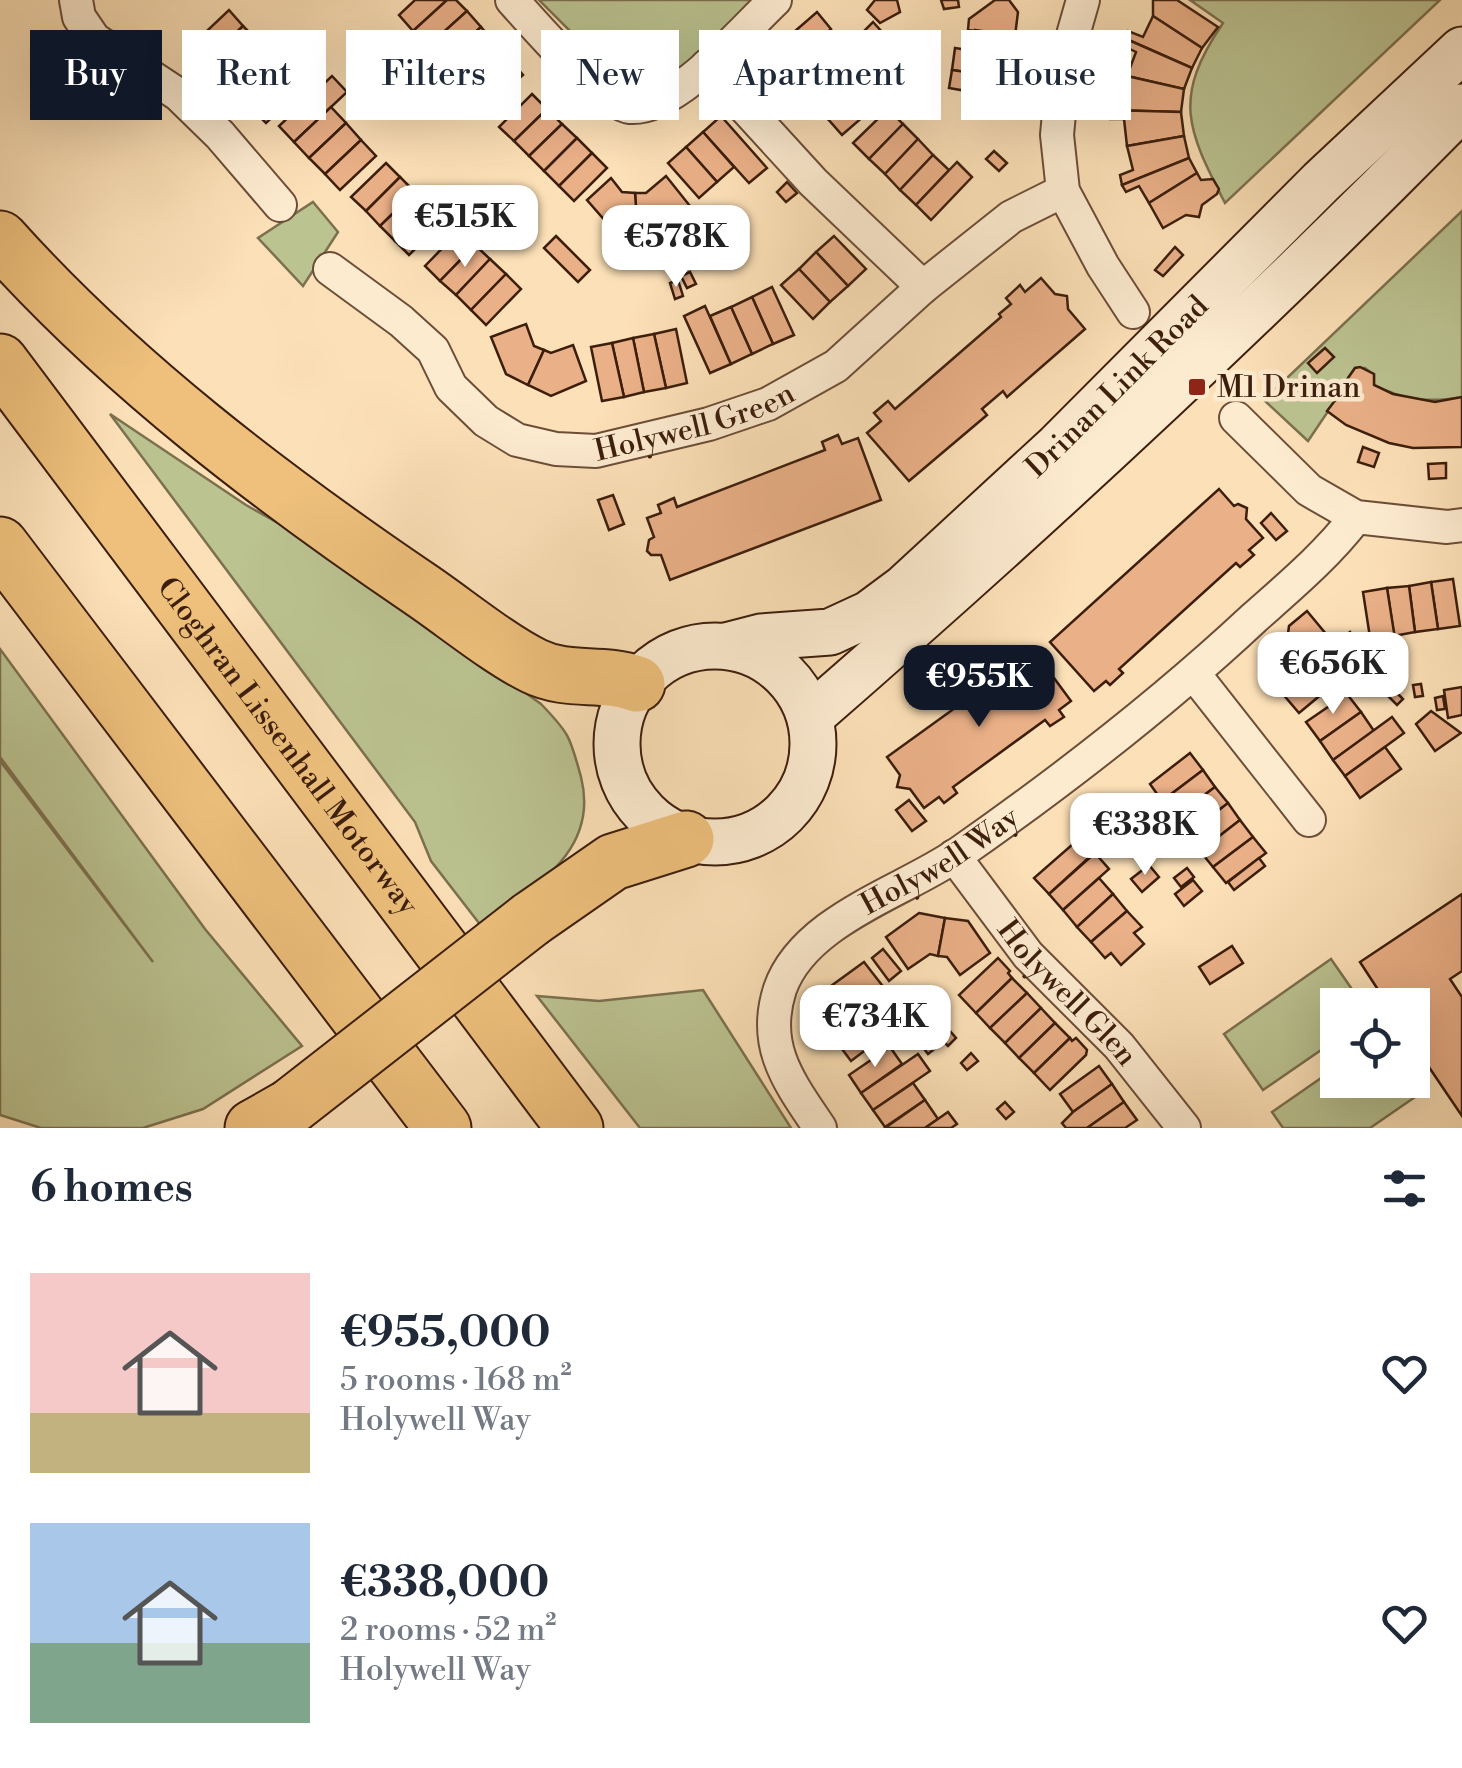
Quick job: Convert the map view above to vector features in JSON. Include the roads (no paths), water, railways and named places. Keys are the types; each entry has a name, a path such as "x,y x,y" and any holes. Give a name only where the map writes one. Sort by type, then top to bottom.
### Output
{"highway":[{"path":"0,240 168,404 382,563 534,666 569,678 613,676 637,684"},
{"name":"Cloghran Lissenhall Motorway","path":"0,362 575,1128"},
{"path":"0,545 443,1128"},
{"path":"271,1118 612,862 686,839"}],"main road":[{"name":"Drinan Link Road","path":"726,646 761,636 830,632 869,614 904,588 1058,446 1320,182 1462,50"},
{"name":"Drinan Link Road","path":"810,716 968,579 1342,228 1462,107"},
{"path":"706,646 754,653 779,669 798,690 810,716 814,746 808,776 794,803 773,824 746,838 716,843 686,839 664,829 631,796 616,751 625,705 637,684 667,658 706,646"}],"street":[{"path":"76,0 80,17 94,39 179,95 220,135 280,206"},
{"path":"512,0 602,93 628,107 652,104 699,72"},
{"path":"745,30 776,0"},
{"path":"1083,0 1063,70 1057,135 1063,191 1102,266 1134,312"},
{"path":"756,120 813,182 923,287"},
{"name":"Holywell Green","path":"330,270 401,321 433,350 452,387 486,421 517,440 556,449 596,452 708,424 768,404 836,366 923,287 1010,217 1063,191"},
{"path":"1236,418 1309,490 1356,517 1462,525"},
{"name":"Holywell Way","path":"820,1128 782,1070 774,1030 781,988 803,952 839,922 954,856 1194,674 1336,543 1356,517"},
{"path":"1194,674 1310,820"},
{"name":"Holywell Glen","path":"954,856 1028,955 1120,1046 1184,1128"}],"place":[{"name":"M1 Drinan","path":"1197,387"}]}
